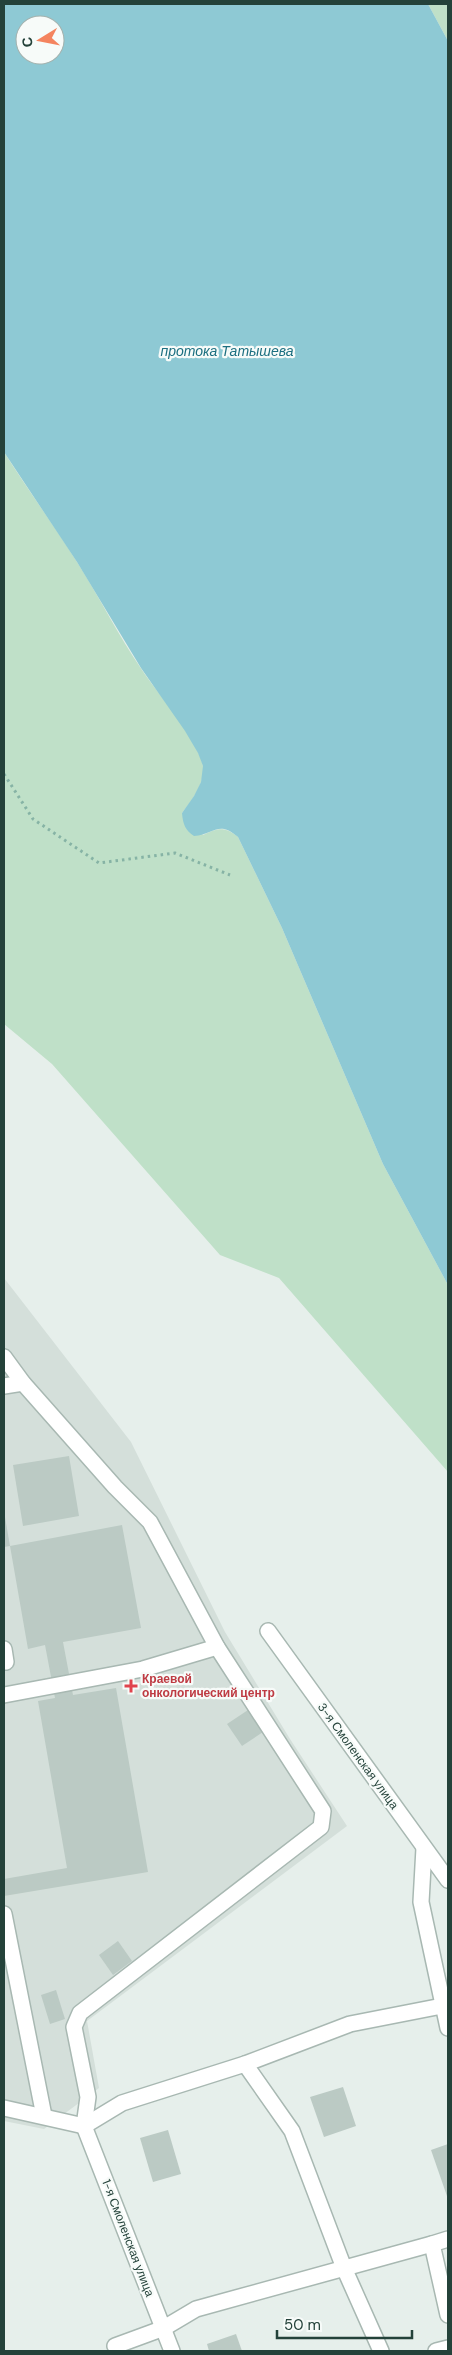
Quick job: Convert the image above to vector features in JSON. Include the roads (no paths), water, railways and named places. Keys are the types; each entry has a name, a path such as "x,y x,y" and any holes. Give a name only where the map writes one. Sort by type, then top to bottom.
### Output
{"street":[{"path":"4,1356 23,1383 115,1487 150,1522 217,1647 323,1811 321,1827 80,2012 74,2027 88,2097 84,2126"},
{"path":"4,1386 23,1383"},
{"name":"3-я Смоленская улица","path":"268,1631 448,1880"},
{"path":"4,1695 143,1669 217,1647"},
{"path":"4,1649 6,1662 4,1662"},
{"path":"424,1848 421,1902 448,2028"},
{"path":"4,1914 5,1930 44,2116"},
{"path":"4,2108 84,2126 122,2103 245,2064 350,2024 442,2006"},
{"path":"245,2064 292,2131 344,2268 381,2351"},
{"name":"1-я Смоленская улица","path":"84,2126 172,2351"},
{"path":"116,2346 164,2328 196,2309 448,2239"},
{"path":"432,2244 448,2315"},
{"path":"436,2351 448,2348"}],"water":[{"name":"протока Татышева","path":"4,4 428,4 448,41 448,1285 383,1164 282,928 238,837 226,829 216,829 194,836 185,826 182,813 201,782 203,766 198,753 141,668 77,562 4,452"}],"place":[{"name":"Краевой онкологический центр","path":"131,1686"}]}
